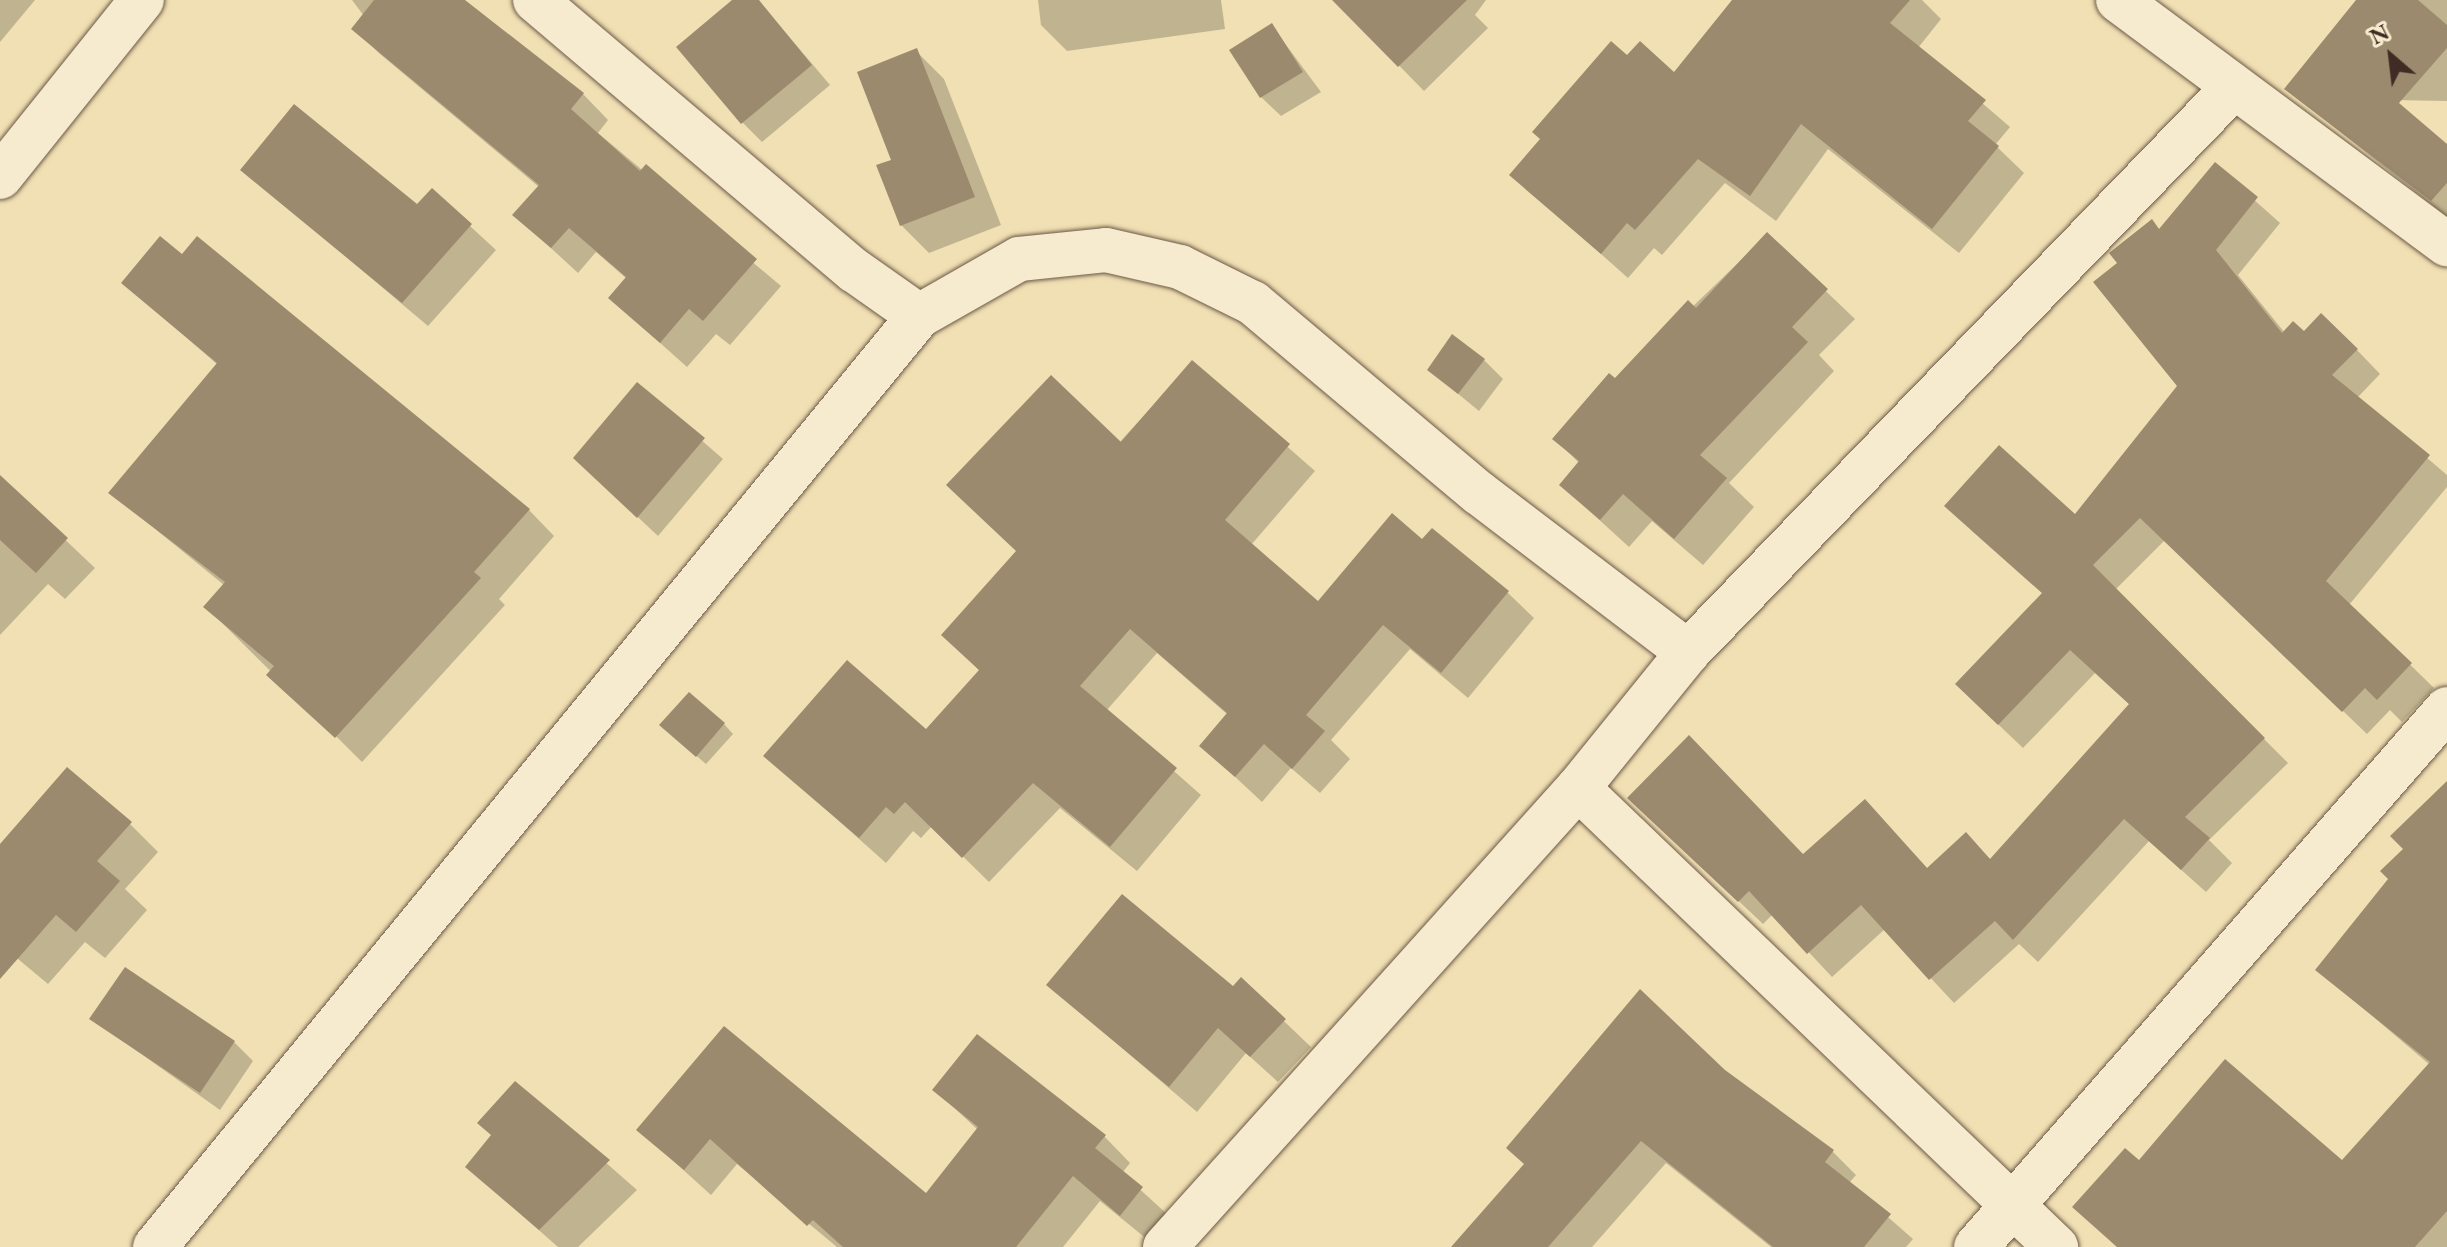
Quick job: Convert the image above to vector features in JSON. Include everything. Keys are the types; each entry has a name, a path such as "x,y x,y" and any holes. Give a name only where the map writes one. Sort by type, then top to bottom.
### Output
{"street":[{"path":"0,177 142,0"},
{"path":"535,0 855,271 919,316"},
{"path":"2118,0 2232,89 2447,244"},
{"path":"1165,1247 1578,788 1688,652 2232,89"},
{"path":"155,1247 919,316 1019,259 1106,250 1180,267 1253,303 1479,493 1688,652"},
{"path":"1976,1247 2447,709"},
{"path":"1578,788 2056,1247"}],"building":[{"path":"374,0 465,0 584,93 571,109 640,171 646,164 757,259 703,321 689,309 660,343 608,298 626,277 569,228 551,248 512,215 539,185 351,29"},
{"path":"732,0 759,0 812,65 741,124 676,47"},
{"path":"1332,0 1467,0 1398,67"},
{"path":"1732,0 1910,0 1890,23 1986,100 1968,121 1999,146 1932,229 1801,124 1750,196 1698,159 1635,230 1627,223 1601,254 1509,175 1540,139 1532,132 1611,41 1627,55 1640,41 1674,72"},
{"path":"2356,0 2418,0 2447,25 2447,48 2399,103 2447,144 2447,183 2431,201 2284,89"},
{"path":"1272,23 1303,72 1260,98 1229,50"},
{"path":"917,48 975,197 900,226 876,165 891,160 857,72"},
{"path":"294,104 417,204 432,188 472,224 402,303 240,170"},
{"path":"2215,162 2258,197 2216,250 2282,333 2293,321 2304,331 2321,313 2358,349 2332,375 2430,455 2326,581 2412,663 2377,700 2365,688 2342,712 2140,518 2093,565 2265,738 2185,817 2210,838 2181,870 2124,819 2013,940 1995,921 1929,980 1861,905 1807,954 1749,891 1738,902 1627,798 1689,735 1803,854 1865,799 1927,868 1966,832 1990,859 2129,704 2070,650 1998,725 1955,684 2042,593 1944,506 1999,445 2075,514 2177,386 2093,282 2117,263 2109,253 2152,219 2159,229"},
{"path":"1767,232 1828,289 1792,327 1808,342 1700,455 1727,478 1674,539 1623,494 1600,520 1559,485 1579,461 1552,439 1609,373 1615,378 1688,300 1696,308"},
{"path":"160,236 182,254 197,236 530,509 474,572 481,578 335,738 266,675 274,666 203,607 225,582 108,493 217,363 121,283"},
{"path":"1452,334 1485,359 1458,394 1427,370"},
{"path":"1192,360 1290,444 1225,520 1318,601 1392,513 1422,539 1432,528 1509,591 1441,673 1383,625 1306,715 1325,731 1292,769 1264,744 1235,777 1199,746 1227,713 1130,629 1080,686 1177,768 1110,847 1033,783 962,858 905,802 894,814 886,807 859,838 763,756 847,660 926,729 979,670 941,635 1016,551 946,485 1051,375 1121,442"},
{"path":"637,382 705,438 637,518 573,458"},
{"path":"0,475 68,538 36,573 0,540"},
{"path":"689,692 725,723 696,757 659,725"},
{"path":"67,767 132,822 97,861 120,881 76,932 56,915 0,979 0,844"},
{"path":"2447,781 2447,1211 2415,1247 2117,1247 2072,1207 2125,1148 2139,1160 2225,1059 2342,1160 2430,1062 2315,970 2388,879 2380,871 2403,849 2390,836"},
{"path":"1122,894 1233,986 1241,977 1286,1019 1250,1057 1218,1028 1169,1087 1046,985"},
{"path":"125,967 235,1041 200,1093 89,1019"},
{"path":"1640,989 1725,1070 1834,1150 1825,1162 1891,1214 1864,1247 1773,1247 1641,1141 1548,1247 1451,1247 1524,1164 1506,1148"},
{"path":"724,1026 926,1193 978,1127 932,1090 977,1034 1106,1135 1095,1148 1143,1187 1120,1216 1073,1176 1016,1247 843,1247 813,1220 807,1226 710,1139 684,1170 636,1130"},
{"path":"515,1081 610,1160 539,1230 465,1167 491,1135 477,1123"}]}
